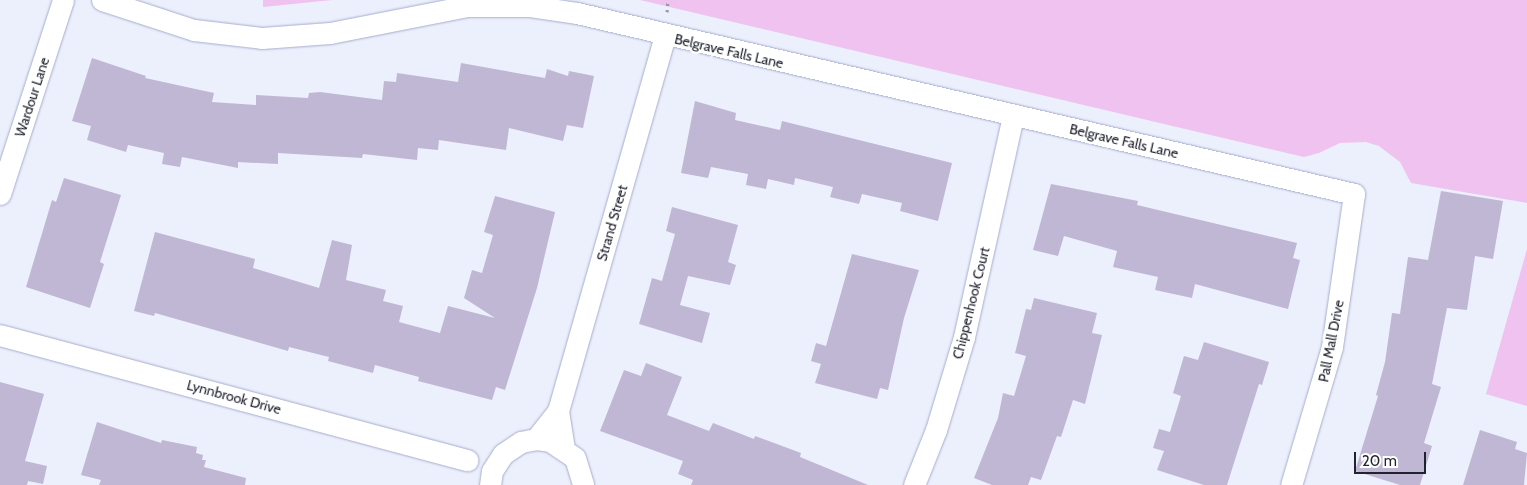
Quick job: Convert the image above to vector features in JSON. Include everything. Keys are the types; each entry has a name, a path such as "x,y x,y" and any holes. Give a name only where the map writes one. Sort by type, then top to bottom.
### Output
{"street":[{"name":"Wardour Lane","path":"0,194 63,0"},
{"name":"Belgrave Falls Lane","path":"102,0 194,30 229,36 295,37 467,6 530,6 576,14 1354,194"},
{"name":"Strand Street","path":"536,439 558,411 665,36"},
{"name":"Chippenhook Court","path":"914,485 936,430 964,336 1013,116"},
{"name":"Pall Mall Drive","path":"1291,485 1332,347 1354,194"},
{"name":"Lynnbrook Drive","path":"0,335 468,460 503,454"},
{"name":"Strand Street","path":"558,411 564,447"},
{"path":"489,485 492,471 503,454 521,442 536,439 564,447 575,458 583,485"},
{"path":"468,460 489,485"}],"path":[{"path":"667,12 668,0"}],"shaded area":[{"path":"263,0 332,0 263,7"},
{"path":"640,0 1527,0 1527,203 1411,183 1400,162 1379,146 1366,142 1340,143 1319,153 1304,157"},
{"path":"1527,249 1527,406 1486,394"}],"building":[{"path":"92,58 146,76 145,78 214,93 212,102 256,105 256,95 308,98 309,93 320,92 382,100 384,81 396,82 397,73 458,82 461,63 545,78 547,69 568,76 569,71 594,76 583,128 567,125 563,141 509,128 506,150 439,140 438,150 418,148 417,160 363,154 362,158 278,153 278,164 238,162 238,168 182,157 180,167 162,164 164,153 128,145 126,152 87,140 91,126 72,121"},
{"path":"695,101 736,113 735,120 780,130 782,121 952,163 938,221 900,211 902,203 862,194 859,204 830,197 833,187 795,178 794,185 768,179 766,189 746,185 748,174 711,167 708,178 681,173"},
{"path":"64,178 121,195 100,262 104,264 90,308 26,287 52,200 56,202"},
{"path":"1051,184 1138,201 1137,205 1297,243 1293,258 1300,260 1288,309 1195,284 1192,298 1155,290 1158,277 1113,267 1117,251 1064,236 1058,256 1033,250"},
{"path":"1441,191 1503,201 1493,259 1475,256 1467,310 1447,308 1432,384 1441,387 1424,443 1432,446 1420,485 1400,485 1355,471 1378,396 1376,395 1385,362 1392,313 1400,314 1408,257 1428,260"},
{"path":"495,196 555,212 537,288 505,390 496,387 492,400 418,381 419,377 375,365 373,373 328,361 329,357 289,347 288,351 155,313 154,316 134,311 155,232 255,259 253,268 319,288 332,240 352,245 346,280 386,290 383,301 403,306 399,322 440,333 448,306 495,318 464,298 472,270 482,273 493,235 484,232"},
{"path":"672,207 738,225 728,262 736,265 730,285 688,276 680,305 710,313 702,343 639,324 652,278 662,281 675,234 666,231"},
{"path":"852,254 919,270 904,318 888,390 880,388 877,399 815,383 821,364 811,361 816,343 826,346"},
{"path":"1034,298 1097,313 1092,333 1102,335 1085,404 1073,400 1061,437 1057,436 1041,480 1031,477 1028,485 992,485 974,478 998,418 1003,393 1014,396 1026,356 1015,353 1026,309 1031,310"},
{"path":"1204,342 1269,362 1262,385 1259,384 1227,485 1204,485 1157,470 1164,451 1153,448 1159,429 1170,432 1181,396 1173,393 1184,356 1198,360"},
{"path":"646,363 682,377 667,415 709,431 713,423 754,439 755,436 801,453 800,457 868,485 691,485 693,480 678,474 683,461 600,431 624,370 641,376"},
{"path":"0,382 44,394 25,461 47,466 43,484 28,481 27,485 0,485"},
{"path":"97,422 161,443 162,440 197,447 196,453 203,455 202,460 206,460 204,467 246,478 245,485 99,485 101,480 81,475"},
{"path":"1480,430 1517,442 1515,449 1527,453 1524,485 1463,485"}]}
